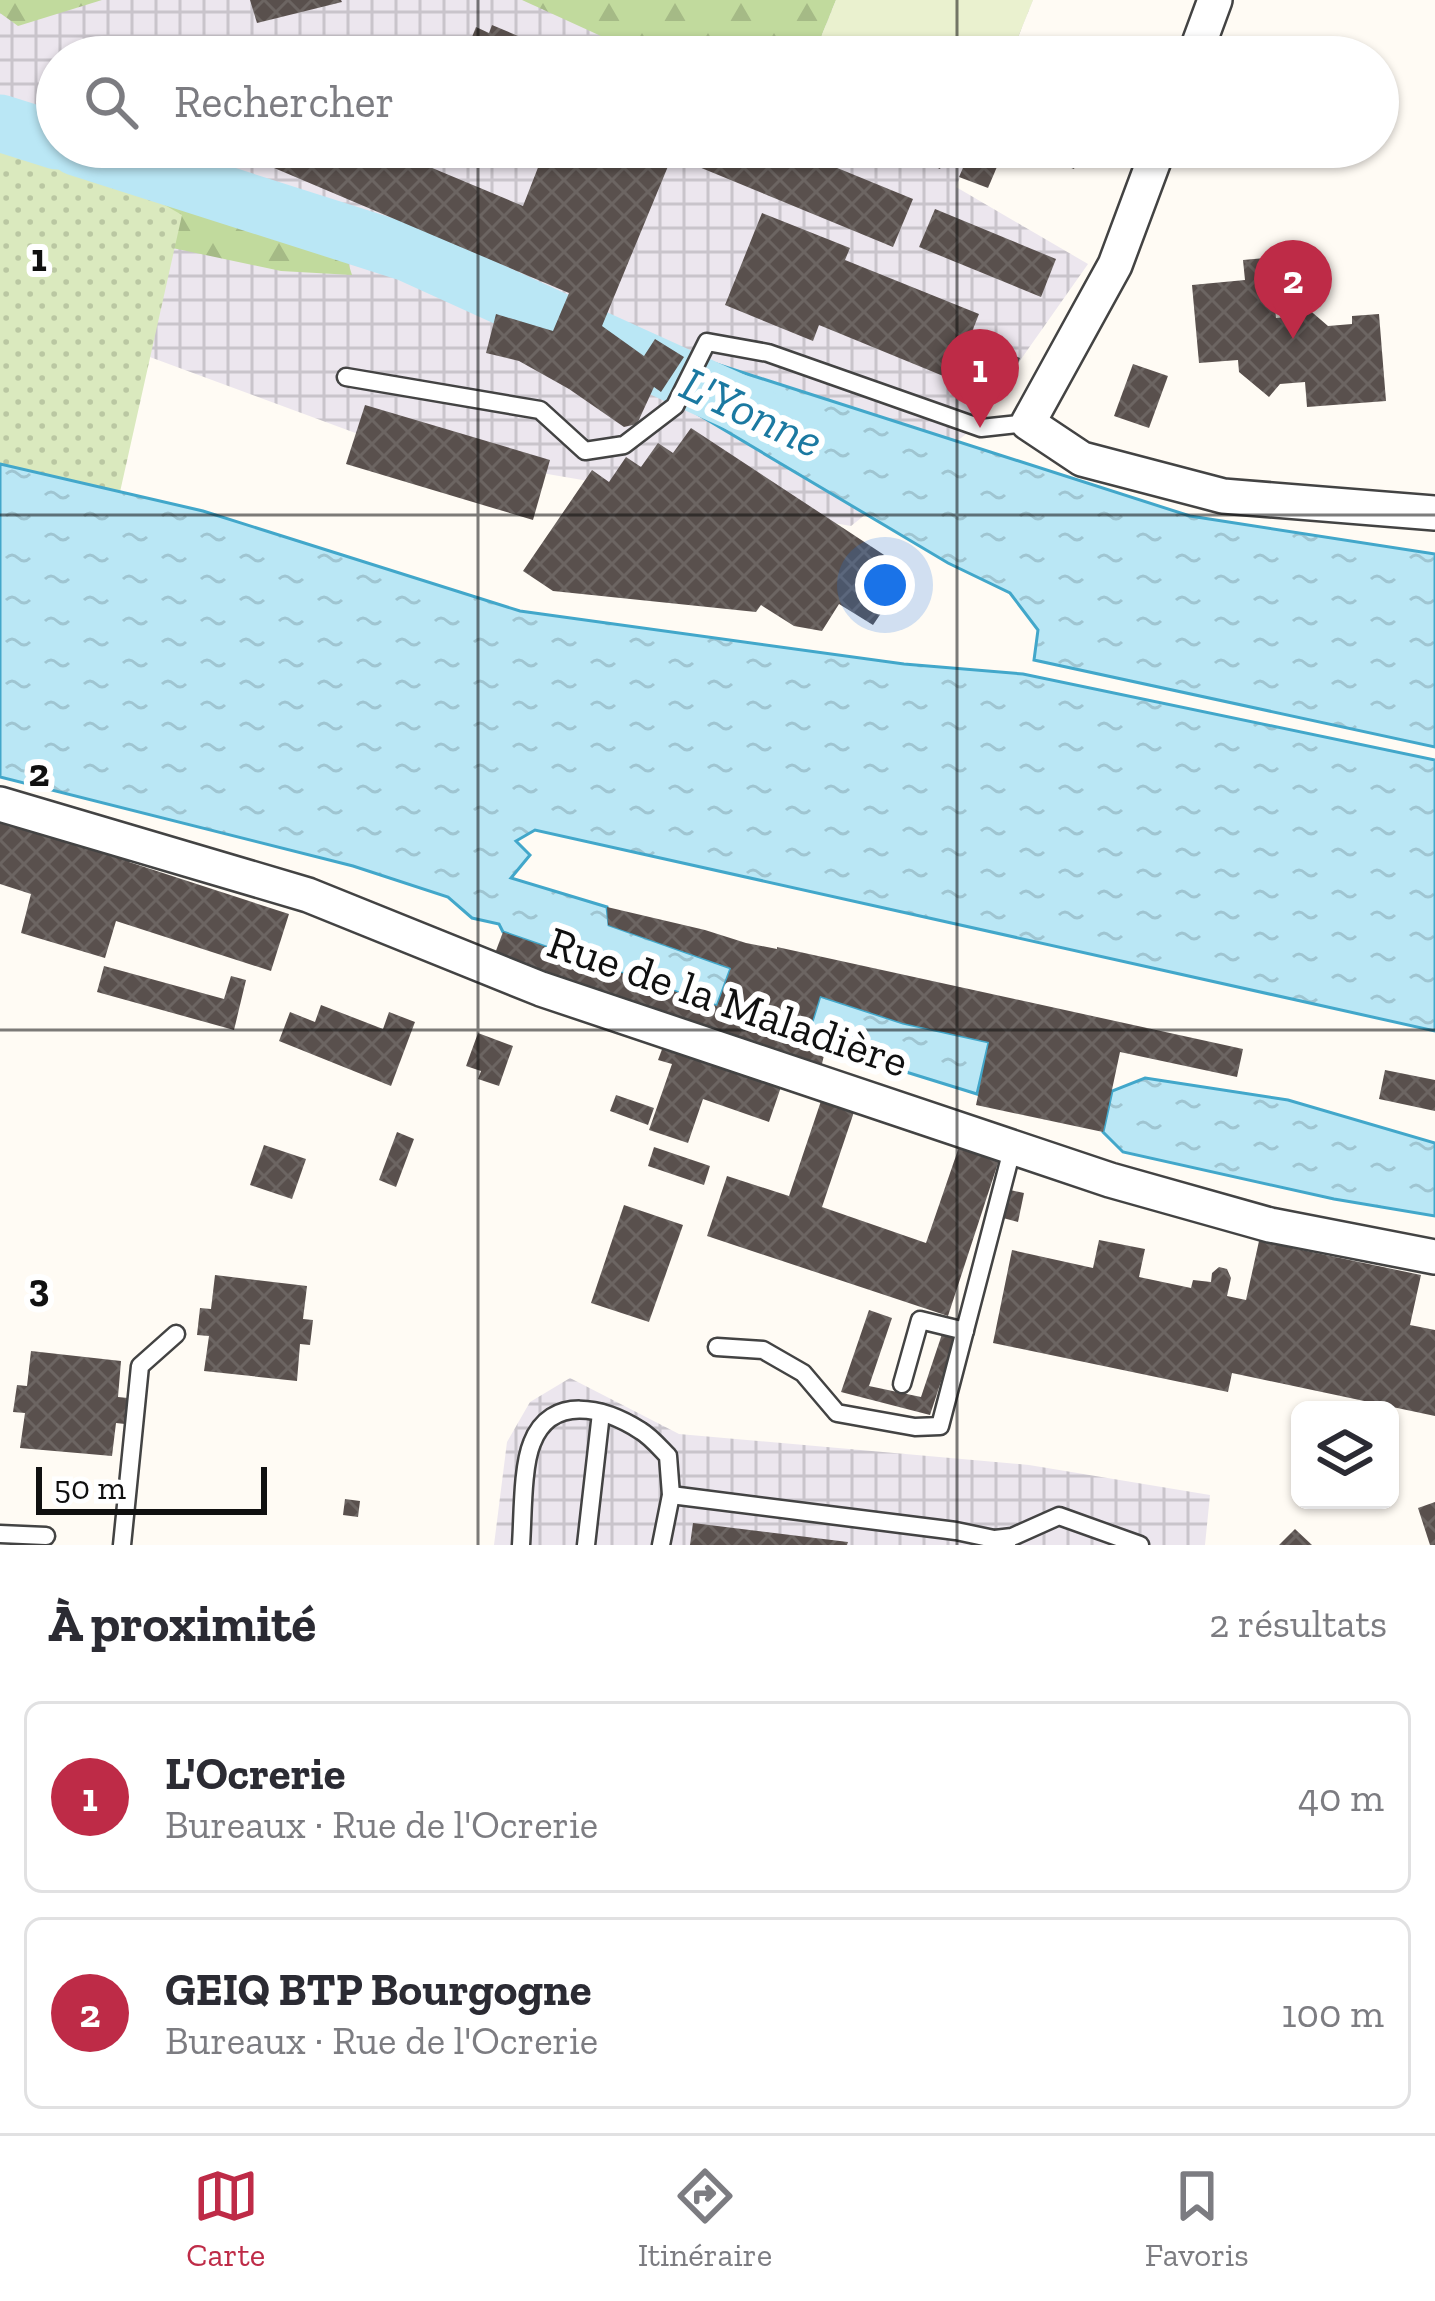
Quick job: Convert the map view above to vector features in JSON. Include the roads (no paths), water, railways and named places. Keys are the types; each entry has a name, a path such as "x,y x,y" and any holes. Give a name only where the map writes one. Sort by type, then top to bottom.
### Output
{"street":[{"path":"1202,36 1215,0"},
{"path":"1152,168 1114,265 1028,423 1082,459 1223,496 1435,513"},
{"name":"Rue de la Maladière","path":"0,804 308,896 541,988 1110,1180 1270,1225 1435,1257"}],"lane":[{"path":"346,377 540,410 585,451 624,445 675,406 707,342 768,352 981,428 1028,423"},
{"path":"717,1347 763,1350 803,1373 837,1413 940,1426 1013,1145"},
{"path":"902,1384 920,1320 965,1331"},
{"path":"122,1545 140,1366 176,1334"},
{"path":"521,1545 529,1449 541,1423 567,1408 601,1413 643,1431 668,1456 670,1495 661,1545"},
{"path":"586,1545 601,1413"},
{"path":"670,1495 956,1532 1000,1542 1059,1516 1140,1545"},
{"path":"0,1534 46,1536"}],"water":[{"path":"710,362 1190,516 1435,554 1435,747 1034,660 1038,630 1010,593 948,563 684,406"},
{"path":"0,464 203,511 520,611 904,664 1023,674 1435,760 1435,1031 535,830 516,841 530,855 511,878 607,907 609,925 731,968 717,1006 503,932 499,924 472,918 448,897 353,866 0,777"},
{"path":"820,996 903,1023 989,1042 977,1094 806,1041"},
{"path":"1145,1078 1288,1100 1435,1143 1435,1216 1334,1199 1123,1152 1103,1132 1112,1091"}],"waterway":[{"name":"L'Yonne","path":"0,123 36,134"},
{"name":"L'Yonne","path":"142,168 408,253 751,409"}],"place":[{"name":"GEIQ BTP Bourgogne","path":"1293,339"},
{"name":"L'Ocrerie","path":"980,428"}]}
